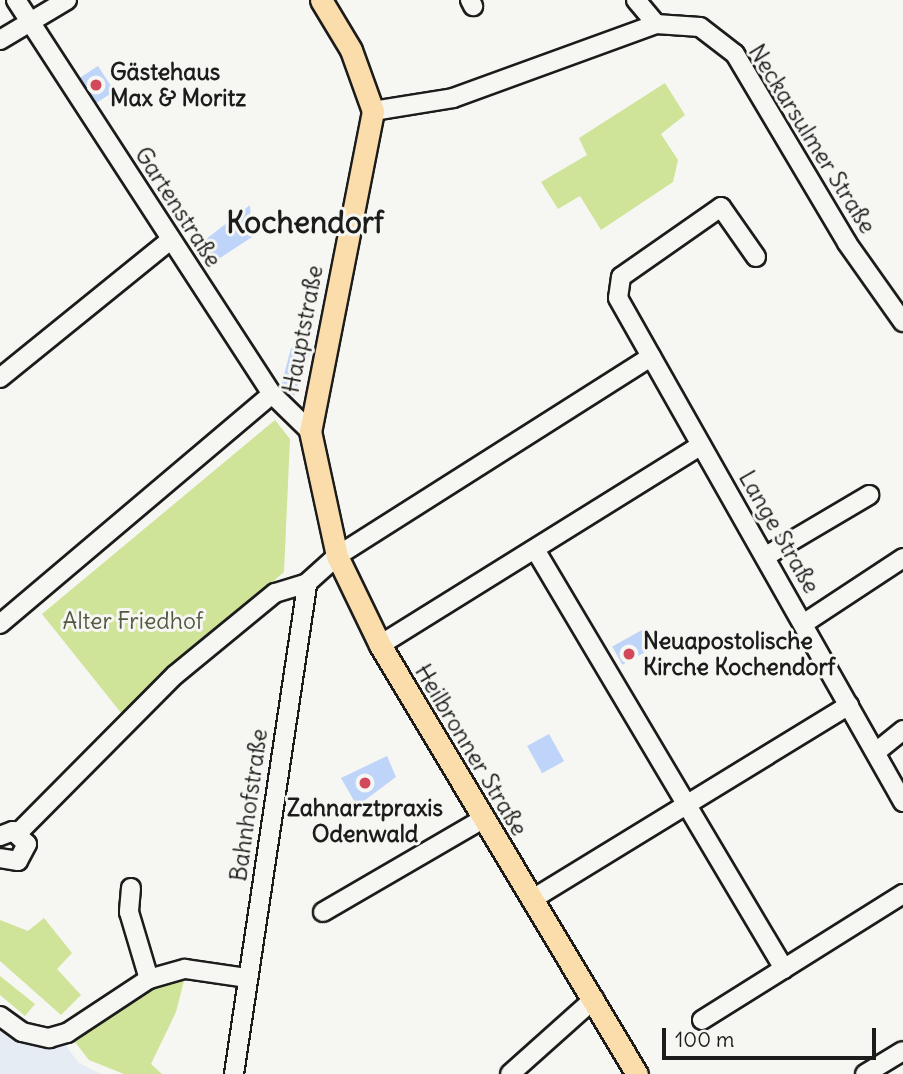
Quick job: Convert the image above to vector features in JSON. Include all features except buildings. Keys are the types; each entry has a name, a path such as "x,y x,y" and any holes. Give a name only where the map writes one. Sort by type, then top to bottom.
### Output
{"main road":[{"path":"321,0 351,50 373,111"},
{"name":"Hauptstraße","path":"310,431 373,111"},
{"name":"Heilbronner Straße","path":"310,431 337,556 380,645 481,820 594,999 637,1074"}],"street":[{"name":"Gartenstraße","path":"16,0 169,241 272,394 310,431"},
{"path":"0,40 67,0"},
{"path":"636,0 656,24"},
{"name":"Neckarsulmer Straße","path":"373,111 453,98 656,24 700,27 735,54 847,243 903,322"},
{"name":"Lange Straße","path":"756,257 721,206 615,286 651,357 903,802"},
{"path":"0,378 169,241"},
{"path":"0,836 18,833 175,675 275,593 307,583 337,556 651,357"},
{"path":"0,624 272,394"},
{"path":"380,645 536,551 701,445"},
{"path":"765,556 869,495"},
{"path":"536,551 784,970"},
{"path":"803,624 903,558"},
{"name":"Bahnhofstraße","path":"234,1074 307,583"},
{"path":"531,900 687,807 849,705"},
{"path":"876,752 903,730"},
{"path":"323,912 481,820"},
{"path":"0,858 13,863 26,854 18,833"},
{"path":"131,888 129,912 149,979"},
{"path":"702,1020 903,894"},
{"path":"0,1016 22,1032 49,1038 67,1033 149,979 185,969 247,978"},
{"path":"510,1074 594,999"},
{"path":"865,1074 885,1069 903,1051"}],"shaded area":[{"path":"0,1023 25,1042 63,1042 79,1063 101,1074 0,1074"}],"green space":[{"path":"665,83 685,115 661,134 678,160 673,182 601,230 580,196 558,209 541,182 587,155 579,138"},
{"name":"Alter Friedhof","path":"275,420 290,439 284,572 122,714 42,614"},
{"path":"44,918 72,953 57,969 81,995 61,1015 0,961 0,920 28,931"},
{"path":"186,973 176,1012 151,1064 162,1074 124,1074 89,1060 75,1042 88,1031 82,1025 151,982"},
{"path":"0,976 35,1004 25,1016 0,995"}],"place":[{"name":"Gästehaus Max & Moritz","path":"96,85"},
{"name":"Neuapostolische Kirche Kochendorf","path":"629,654"},
{"name":"Zahnarztpraxis Odenwald","path":"365,783"}],"district":[{"name":"Kochendorf","path":"305,222"}]}
